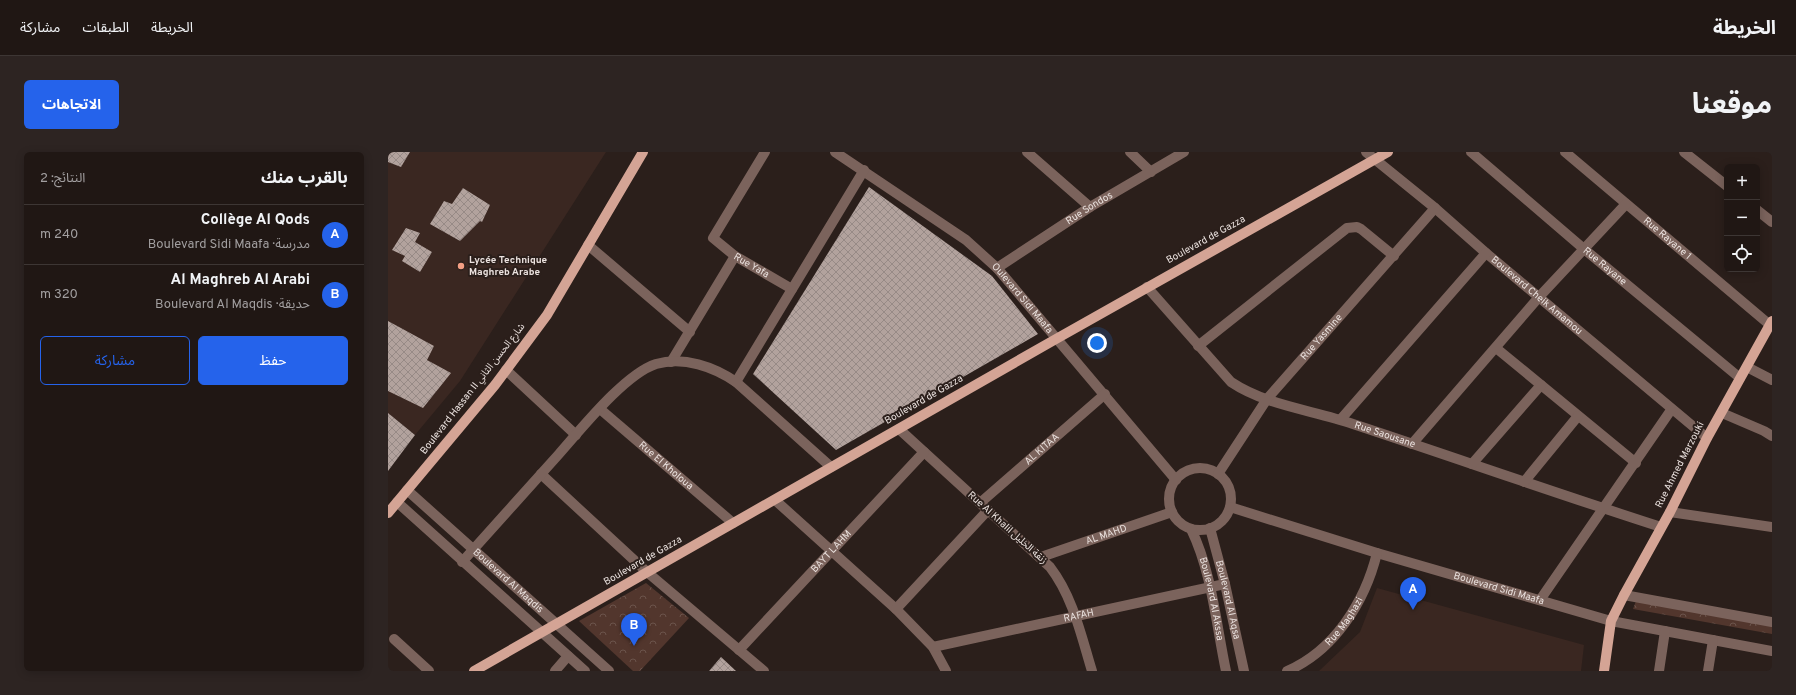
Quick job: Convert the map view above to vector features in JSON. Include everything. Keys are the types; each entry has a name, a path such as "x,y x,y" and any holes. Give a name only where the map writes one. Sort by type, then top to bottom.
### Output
{"main road":[{"name":"Boulevard Hassan II شارع الحسن الثاني","path":"391,507 407,490 506,370 546,315 643,152"},
{"name":"Boulevard de Gazza","path":"474,671 1147,287 1388,152"},
{"name":"Rue Ahmed Marzouki","path":"1604,671 1611,621 1660,527 1670,512 1707,438 1722,414 1740,378 1771,323"}],"street":[{"name":"Rue Yafa","path":"765,152 713,238 735,256 792,289"},
{"name":"Oulevard Sidi Maafa","path":"835,152 864,170 966,240 997,268 1056,339 1105,394 1176,480"},
{"path":"1027,152 1090,208"},
{"path":"1130,152 1151,172"},
{"name":"Rue Sondos","path":"997,268 1090,208 1184,152"},
{"name":"Boulevard Cheik Amamou","path":"1366,152 1435,208 1486,254 1539,297 1671,410 1707,438"},
{"name":"Rue Rayane","path":"1471,152 1584,249 1740,378"},
{"name":"Rue Rayane 1","path":"1565,152 1771,323"},
{"path":"1684,152 1724,184"},
{"path":"736,382 864,170"},
{"path":"1412,444 1539,297 1626,204"},
{"name":"Rue Yasmine","path":"1218,474 1267,400 1435,208"},
{"path":"1760,212 1772,222"},
{"path":"1198,346 1347,228 1356,227 1361,229 1394,256"},
{"path":"588,245 690,332"},
{"path":"1340,420 1486,254"},
{"path":"671,362 735,256"},
{"name":"Rue Saousane","path":"1147,287 1231,382 1267,400 1340,420 1660,527"},
{"path":"1496,348 1636,462"},
{"path":"462,562 600,409 634,376 642,370 658,364 671,362 703,365 721,372 736,382 831,467"},
{"path":"1747,367 1772,380"},
{"path":"506,370 576,435"},
{"path":"1472,464 1541,385"},
{"name":"AL KITAA","path":"980,503 1105,394"},
{"name":"Rue El Kholoua","path":"600,409 732,523"},
{"path":"1540,600 1671,410"},
{"path":"1722,414 1764,431 1772,436"},
{"path":"1524,482 1578,416"},
{"name":"Rue Al Khalil زنقة الخليل","path":"899,429 1042,557 1061,583 1076,617 1092,671"},
{"name":"BAYT LAHM","path":"739,650 924,452"},
{"path":"1196,469 1205,469 1218,474 1228,486 1231,497 1230,508 1224,519 1210,528 1200,530 1191,529 1177,520 1172,512 1169,495 1176,480 1183,474 1196,469"},
{"path":"541,474 647,572 764,671"},
{"name":"Boulevard Al Maqdis","path":"407,490 609,671"},
{"path":"775,500 896,609 933,647 946,671"},
{"name":"Boulevard Al Maqdis","path":"391,507 462,562 582,670"},
{"name":"Boulevard Sidi Maafa","path":"1230,508 1377,553 1611,621 1772,651"},
{"path":"896,609 988,510"},
{"name":"AL MAHD","path":"1042,557 1172,512"},
{"path":"1670,512 1772,527"},
{"name":"Boulevard Al Aqsa","path":"1210,528 1225,584 1244,669"},
{"name":"Boulevard Al Akssa","path":"1191,529 1199,546 1209,587 1224,671"},
{"name":"Rue Maghazi","path":"1287,671 1302,664 1316,654 1344,625 1366,586 1377,553"},
{"name":"RAFAH","path":"933,647 1225,584"},
{"path":"1624,596 1772,622"},
{"path":"1659,671 1665,632"},
{"path":"394,639 429,671"},
{"path":"1708,671 1713,640"},
{"path":"582,647 582,670"},
{"path":"555,671 568,656"},
{"path":"1224,671 1244,669"}],"shaded area":[{"name":"Lycée Technique Maghreb Arabe","path":"388,152 606,152 460,381 415,435 388,413"},
{"path":"1377,588 1584,645 1581,671 1319,671 1360,632"}],"green space":[{"path":"646,583 689,618 640,671 633,671 579,621"},
{"path":"1636,601 1772,625 1772,634 1633,609"}],"building":[{"path":"388,152 410,152 401,167 388,162"},
{"path":"869,187 992,276 1038,334 836,450 753,374"},
{"path":"463,188 490,205 482,222 480,221 460,241 430,224 444,201 452,204"},
{"path":"406,228 420,233 415,242 432,252 420,272 402,261 405,256 392,250"},
{"path":"388,321 434,346 427,360 451,373 423,408 388,391"},
{"path":"388,413 415,435 388,471"},
{"path":"721,657 736,671 709,671"}],"place":[{"name":"Lycée Technique Maghreb Arabe","path":"461,266"},
{"name":"Collège Al Qods","path":"1413,610"},
{"name":"Al Maghreb Al Arabi","path":"634,646"}]}
